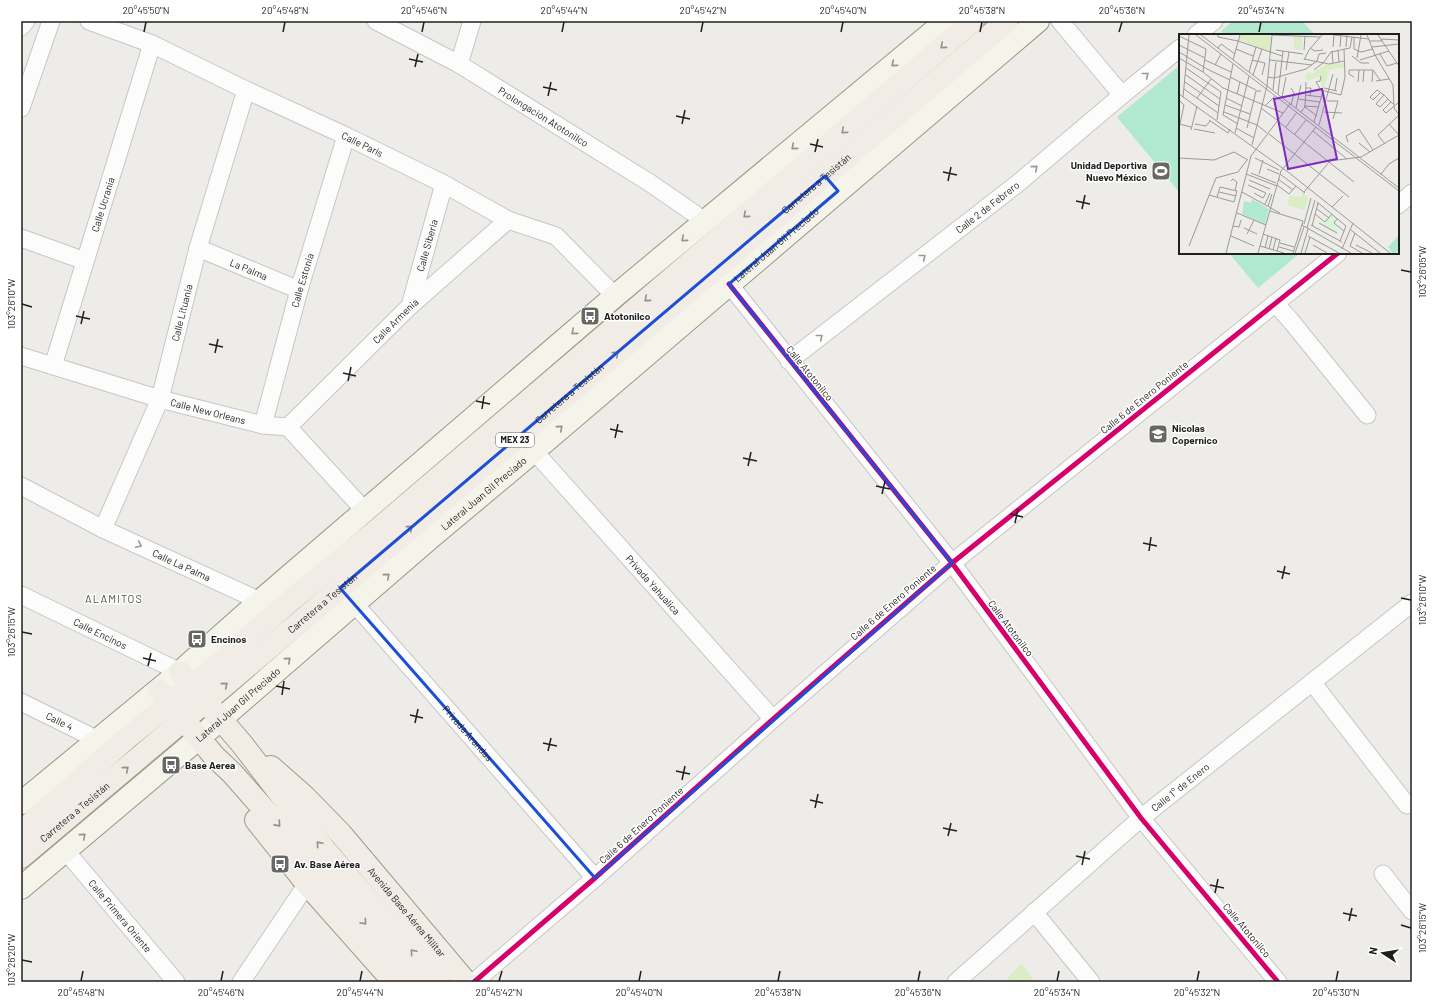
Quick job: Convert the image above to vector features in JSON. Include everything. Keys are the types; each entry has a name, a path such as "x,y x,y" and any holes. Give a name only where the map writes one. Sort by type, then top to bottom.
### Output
{"main road":[{"path":"192,687 260,601 615,296 946,21"},
{"name":"Carretera a Tesistán","path":"21,832 127,738 192,687 290,601 377,530 973,21"},
{"name":"Carretera a Tesistán","path":"192,687 340,588 832,183 1007,21"},
{"name":"Lateral Juan Gil Preciado","path":"21,888 200,738 220,719 429,539 729,284 832,183 1038,21"},
{"name":"Avenida Base Aérea Militar","path":"192,687 242,744 307,829 439,982"},
{"path":"21,803 98,740 171,704 214,756 242,784 416,982"},
{"name":"Carretera a Tesistán","path":"21,857 171,704"},
{"name":"Avenida Base Aérea Militar","path":"242,744 279,773 341,834 466,982"},
{"path":"214,756 230,788 307,884 394,982"}],"street":[{"path":"21,27 26,21"},
{"path":"21,108 51,21"},
{"name":"Calle París","path":"89,21 152,44 246,90 346,136 444,184 508,220 556,236 615,296"},
{"name":"Prolongación Atotonilco","path":"376,21 459,64 650,183 695,214 704,223"},
{"path":"459,64 472,21"},
{"path":"1060,21 1122,95"},
{"path":"1197,34 1214,21"},
{"name":"Calle Ucrania","path":"53,366 152,44"},
{"name":"Calle 2 de Febrero","path":"790,361 1017,184 1179,49"},
{"name":"Calle Lituania","path":"103,529 160,400 198,248 246,90"},
{"name":"Calle Estonia","path":"263,425 299,290 346,136"},
{"name":"Calle Siberia","path":"410,306 444,184"},
{"path":"1399,203 1412,193"},
{"name":"Calle Armenia","path":"288,427 410,306 508,220"},
{"path":"21,238 85,261"},
{"name":"La Palma","path":"198,248 299,290"},
{"name":"Calle 6 de Enero Poniente","path":"474,982 595,878 773,718 952,563 1337,254"},
{"name":"Calle Atotonilco","path":"729,284 952,563 1141,818 1278,982"},
{"path":"1275,303 1367,415"},
{"name":"Calle New Orleans","path":"21,356 160,400 263,425 288,427"},
{"path":"288,427 365,510"},
{"name":"Privada Yahualica","path":"534,451 773,718"},
{"name":"Calle La Palma","path":"21,486 103,529 260,601"},
{"name":"Privada Arandas","path":"340,588 595,878"},
{"name":"Calle Encinos","path":"21,595 192,687"},
{"name":"Calle 1° de Enero","path":"956,982 1141,818 1412,603"},
{"path":"1312,682 1407,805"},
{"name":"Calle 4","path":"21,702 98,740"},
{"name":"Calle Primera Oriente","path":"66,850 176,982"},
{"path":"1383,874 1412,911"},
{"path":"241,982 307,884"},
{"path":"1034,912 1090,982"}],"highlighted area":[{"path":"825,176 838,191 729,284 952,563 595,878 340,588"}],"green space":[{"path":"1233,21 1302,21 1314,34 1223,34 1221,31"},
{"name":"Unidad Deportiva Nuevo México","path":"1179,66 1179,192 1117,117"},
{"path":"1230,254 1299,254 1258,288"},
{"path":"1022,963 1035,982 1004,982"}],"cycle path":[{"path":"474,982 595,878 773,719 952,563 1337,254"},
{"path":"729,284 952,563 1141,818 1278,982"}],"place":[{"name":"Unidad Deportiva Nuevo México","path":"1161,171"},
{"name":"Atotonilco","path":"590,316"},
{"name":"Nicolas Copernico","path":"1158,434"},
{"name":"Encinos","path":"197,639"},
{"name":"Base Aerea","path":"171,765"},
{"name":"Av. Base Aérea","path":"280,864"}],"district":[{"name":"ALAMITOS","path":"114,599"}]}
